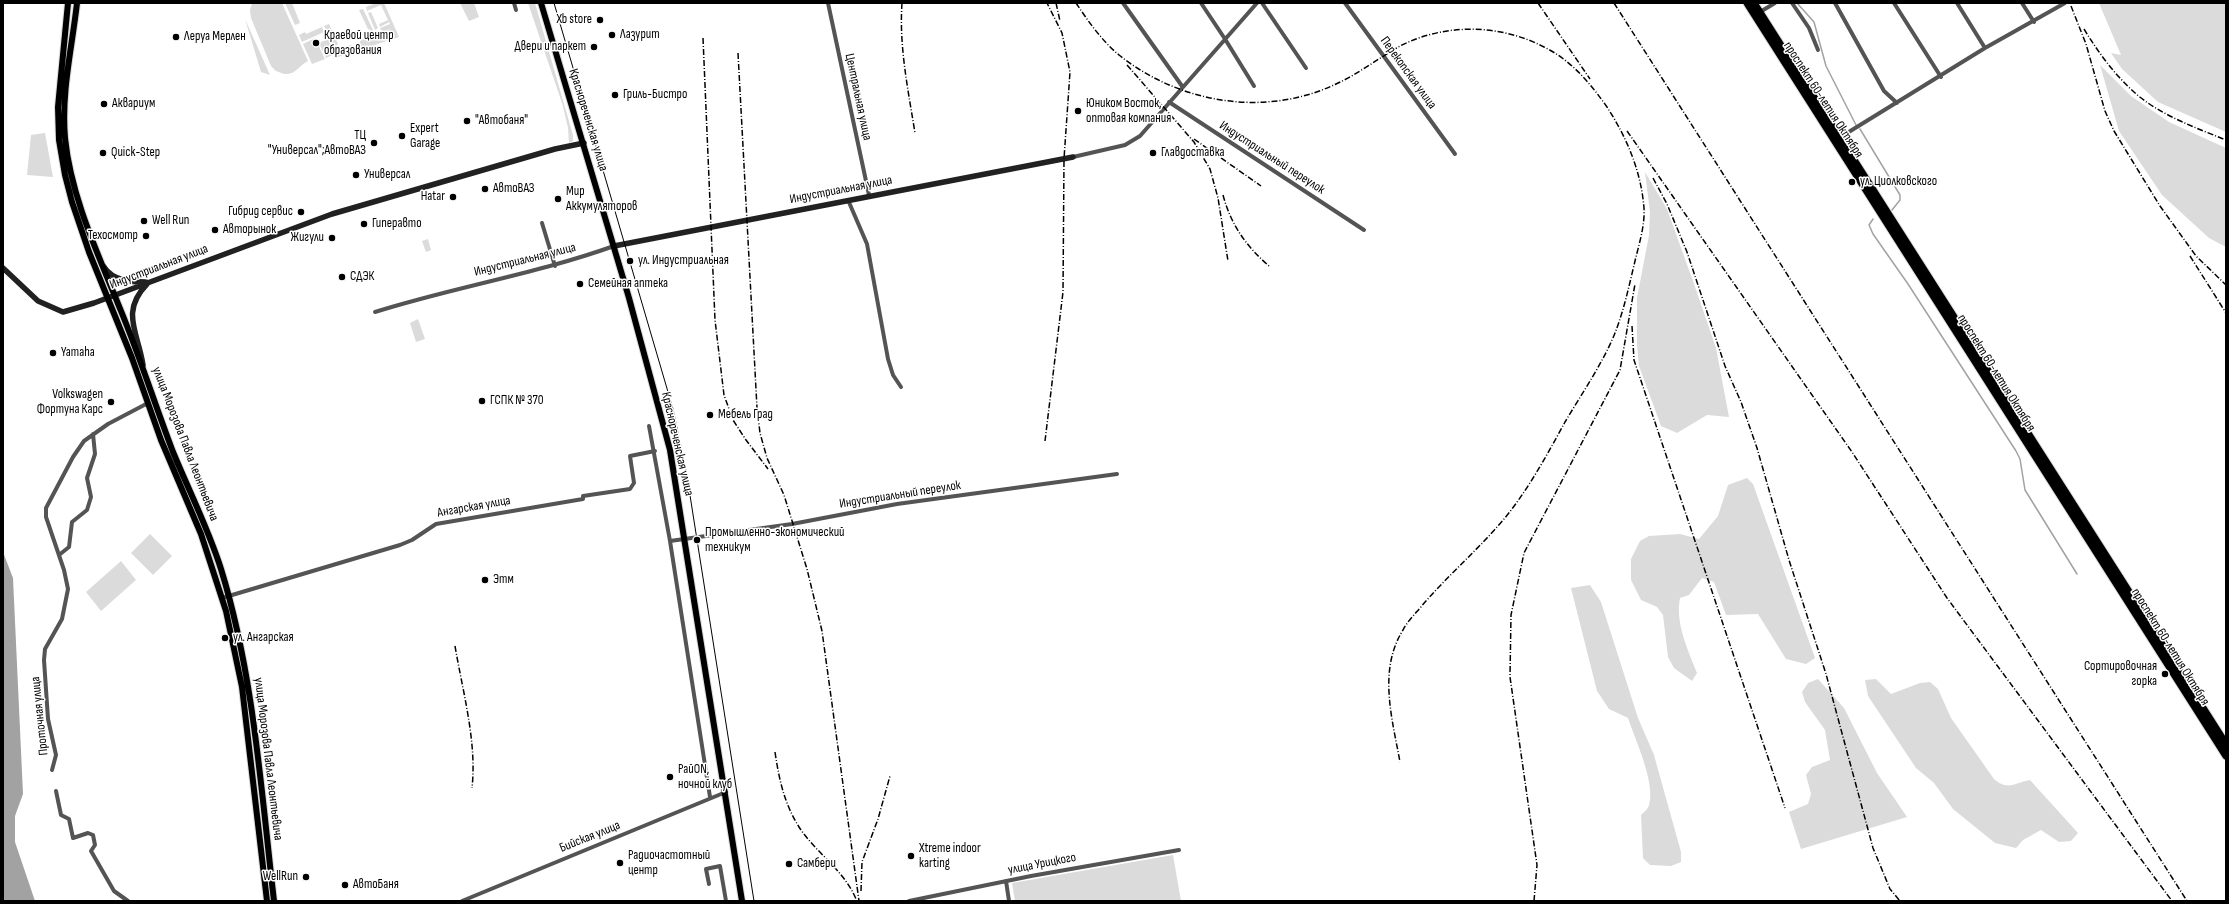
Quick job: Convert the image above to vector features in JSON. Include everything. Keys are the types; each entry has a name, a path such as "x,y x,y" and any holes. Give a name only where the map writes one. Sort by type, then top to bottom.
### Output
{"highway":[{"name":"проспект 60-летия Октября","path":"1747,3 1838,139 2226,744"},
{"name":"проспект 60-летия Октября","path":"1754,3 2226,756"}],"main road":[{"name":"улица Морозова Павла Леонтьевича","path":"68,3 58,92 61,156 72,202 167,454 226,597 242,687 267,901"},
{"name":"улица Морозова Павла Леонтьевича","path":"77,3 66,86 65,139 72,176 80,205 144,370 172,449 211,540 248,681 274,901"},
{"name":"Краснореченская улица","path":"541,3 614,246 670,450 726,792 742,901"},
{"name":"Индустриальная улица","path":"3,268 38,301 63,312 108,298 332,214 555,149 584,143"},
{"name":"Индустриальная улица","path":"614,246 1074,156"},
{"path":"98,253 104,269 112,276 129,281 149,282"},
{"path":"144,370 131,311 135,298 149,282"}],"street":[{"path":"514,3 516,10"},
{"name":"Центральная улица","path":"828,3 869,195"},
{"path":"1123,3 1182,86"},
{"path":"1201,3 1226,38 1254,86"},
{"name":"Индустриальная улица","path":"1074,156 1112,149 1133,141 1144,131 1182,86 1257,3"},
{"path":"1262,3 1306,68"},
{"name":"Перекопская улица","path":"1345,3 1455,154"},
{"path":"1760,12 1775,3"},
{"path":"1792,3 1809,28 1818,50"},
{"path":"1835,3 1884,91 1897,103"},
{"path":"1894,3 1941,77"},
{"path":"1957,3 1985,48"},
{"path":"2022,3 2034,22"},
{"path":"1838,139 1941,77 1985,48 2034,22 2065,3"},
{"name":"Индустриальный переулок","path":"1169,102 1364,230"},
{"path":"848,200 867,244 888,359 893,375 901,387"},
{"path":"542,223 555,266"},
{"name":"Индустриальная улица","path":"375,312 434,294 555,266 614,246"},
{"name":"Проточная улица","path":"52,770 56,755 48,719 44,660 45,648 62,619 67,599 64,570 46,517 46,508 73,457 84,441 108,424 148,403"},
{"path":"649,426 655,451 670,541 710,797"},
{"path":"59,555 69,547 72,522 87,510 90,501 91,491 87,478 95,454 93,434"},
{"name":"Ангарская улица","path":"226,597 400,545 412,540 436,524 583,499 583,496 630,489 634,483 630,456 655,451"},
{"name":"Индустриальный переулок","path":"670,541 792,524 897,504 1117,474"},
{"path":"56,791 61,815 69,819 73,838 88,833 92,836 95,845 91,851 114,891 128,901"},
{"name":"Бийская улица","path":"462,901 710,797 726,792"},
{"name":"улица Урицкого","path":"909,901 931,895 1179,850"},
{"path":"709,884 706,869 720,866 726,901"},
{"path":"1006,881 1009,901"}],"shaded area":[{"path":"252,3 282,3 308,61 294,72 284,74 276,71 271,66 251,18 250,10"},
{"path":"285,3 292,3 300,23 295,25"},
{"path":"376,3 384,3 399,37 338,57 335,50 342,52 345,47 351,45 358,48 360,41 365,38 370,38 373,33 379,31 383,38 393,33 384,36 382,33 392,28 382,32 380,28 390,24 389,22 380,27 379,24 388,20 381,5 367,11 366,7"},
{"path":"460,3 474,3 479,17 469,21"},
{"path":"528,3 535,3 573,135 573,141 569,143 568,128 563,106"},
{"path":"2099,3 2226,3 2226,132 2158,102 2122,69 2111,53 2121,55"},
{"path":"363,9 373,30 372,31 368,29 359,10"},
{"path":"371,12 378,28 375,30 368,13"},
{"path":"245,19 270,75 261,72"},
{"path":"329,24 338,44 334,48 324,26"},
{"path":"322,27 324,32 302,42 299,35 305,32 306,34"},
{"path":"315,38 325,59 312,64 303,44"},
{"path":"328,39 335,54 326,58 319,43"},
{"path":"2100,65 2131,96 2169,122 2226,148 2226,247 2209,238 2162,195 2119,131"},
{"path":"45,133 53,177 27,175 31,135"},
{"path":"1645,172 1667,209 1716,348 1729,417 1707,415 1677,433 1661,426 1639,366 1637,345 1637,298 1649,235 1650,212"},
{"path":"428,239 431,250 426,252 422,241"},
{"path":"418,319 425,339 416,342 410,323"},
{"path":"1747,478 1753,484 1815,658 1806,664 1786,659 1758,614 1726,615 1714,582 1702,578 1689,595 1680,598 1679,607 1679,617 1683,636 1697,673 1692,681 1674,668 1668,657 1663,615 1657,607 1641,600 1631,580 1631,559 1640,541 1649,536 1680,534 1699,539 1718,516 1728,485"},
{"path":"150,534 172,556 153,575 131,553"},
{"path":"3,552 13,578 23,794 15,816 15,842 35,901 3,901"},
{"path":"121,561 136,580 101,611 86,592"},
{"path":"1590,585 1601,602 1638,718 1654,755 1681,852 1681,862 1671,866 1650,865 1643,858 1641,815 1649,805 1650,786 1644,762 1628,718 1609,709 1597,691 1571,588"},
{"path":"1818,679 1844,708 1877,773 1907,817 1801,849 1789,812 1808,804 1811,794 1806,775 1812,767 1830,760 1825,730 1805,702 1802,692 1808,683"},
{"path":"1876,679 1891,694 1920,683 1930,682 1938,689 1951,718 1994,779 2003,785 2011,785 2030,780 2078,833 2071,841 2059,842 2041,830 2023,840 2016,848 1995,843 1953,809 1934,783 1916,768 1868,696 1865,680"},
{"path":"1173,855 1181,901 1015,901 1012,883"}],"waterway":[{"path":"1797,3 1814,22 1826,66 1856,125"},
{"path":"1860,129 1900,195 1900,200 1892,210"},
{"path":"1873,219 1869,225 1873,234 1908,284 2016,451 2020,459 2025,490 2077,574"}],"tram line":[{"path":"554,3 673,409 686,470 754,901"}],"railway":[{"path":"902,3 901,19 903,52 915,133"},
{"path":"1045,441 1063,292 1064,159 1070,72 1062,33 1047,3"},
{"path":"1056,3 1060,21"},
{"path":"1076,3 1090,24 1107,44 1119,55 1143,71 1168,85 1195,94 1223,100 1252,102 1281,101 1309,94 1344,80 1400,46 1417,38 1435,33 1472,29 1509,34 1527,39 1544,47 1554,52 1571,65 1594,89 1607,107 1627,143 1640,181 1644,215 1640,242 1618,324 1599,366 1537,472 1513,508 1494,531 1406,624 1395,645 1391,661 1389,694 1400,762"},
{"path":"1538,3 1590,79"},
{"path":"1614,3 2187,901"},
{"path":"2071,6 2086,44 2105,111 2114,131 2160,206 2196,256 2226,285"},
{"path":"2084,29 2113,70 2134,92 2144,100 2178,120 2226,140"},
{"path":"703,38 715,320 724,395 733,420 768,469"},
{"path":"738,53 757,408 760,433 767,458 784,495 807,569 822,631 859,901"},
{"path":"1127,65 1194,142 1210,169 1218,198 1228,261"},
{"path":"1627,131 1852,452 1947,598 2172,901"},
{"path":"1194,139 1261,186"},
{"path":"1653,178 1667,204 1687,252 1725,366 1741,402 1757,448 1789,560 1826,674 1873,848 1890,889 1900,901"},
{"path":"1223,195 1230,216 1240,234 1253,251 1269,266"},
{"path":"2190,256 2226,313"},
{"path":"1534,901 1537,865 1510,677 1511,615 1524,553 1620,370 1635,284"},
{"path":"1632,326 1634,360 1785,808"},
{"path":"455,646 471,735 473,753 472,788"},
{"path":"775,752 778,772 789,809 799,827 813,845 837,870 851,889 856,899"},
{"path":"861,891 862,862 878,819 890,776"}],"place":[{"name":"Xb store","path":"600,20"},
{"name":"Лазурит","path":"612,35"},
{"name":"Леруа Мерлен","path":"176,37"},
{"name":"Краевой центр образования","path":"316,43"},
{"name":"Двери и паркет","path":"594,47"},
{"name":"Гриль-Бистро","path":"615,95"},
{"name":"Аквариум","path":"104,104"},
{"name":"Юником Восток, оптовая компания","path":"1078,111"},
{"name":"\"Автобаня\"","path":"467,121"},
{"name":"Expert Garage","path":"402,136"},
{"name":"ТЦ \"Универсал\";АвтоВАЗ","path":"374,143"},
{"name":"Quick-Step","path":"103,153"},
{"name":"Главдоставка","path":"1153,153"},
{"name":"Универсал","path":"356,175"},
{"name":"ул. Циолковского","path":"1852,182"},
{"name":"АвтоВАЗ","path":"485,189"},
{"name":"Hatar","path":"453,197"},
{"name":"Мир Аккумуляторов","path":"558,199"},
{"name":"Гибрид сервис","path":"301,212"},
{"name":"Well Run","path":"144,221"},
{"name":"Гиперавто","path":"364,224"},
{"name":"Авторынок","path":"215,230"},
{"name":"Техосмотр","path":"146,236"},
{"name":"Жигули","path":"332,238"},
{"name":"ул. Индустриальная","path":"630,261"},
{"name":"СДЭК","path":"342,277"},
{"name":"Семейная аптека","path":"580,284"},
{"name":"Yamaha","path":"53,353"},
{"name":"ГСПК № 370","path":"482,401"},
{"name":"Volkswagen Фортуна Карс","path":"111,402"},
{"name":"Мебель Град","path":"710,415"},
{"name":"Промышленно-экономический техникум","path":"697,540"},
{"name":"Этм","path":"485,580"},
{"name":"ул. Ангарская","path":"225,638"},
{"name":"Сортировочная горка","path":"2165,674"},
{"name":"РайON, ночной клуб","path":"670,777"},
{"name":"Xtreme indoor karting","path":"911,856"},
{"name":"Радиочастотный центр","path":"620,863"},
{"name":"Самбери","path":"789,864"},
{"name":"WellRun","path":"306,877"},
{"name":"АвтоБаня","path":"345,885"}]}
